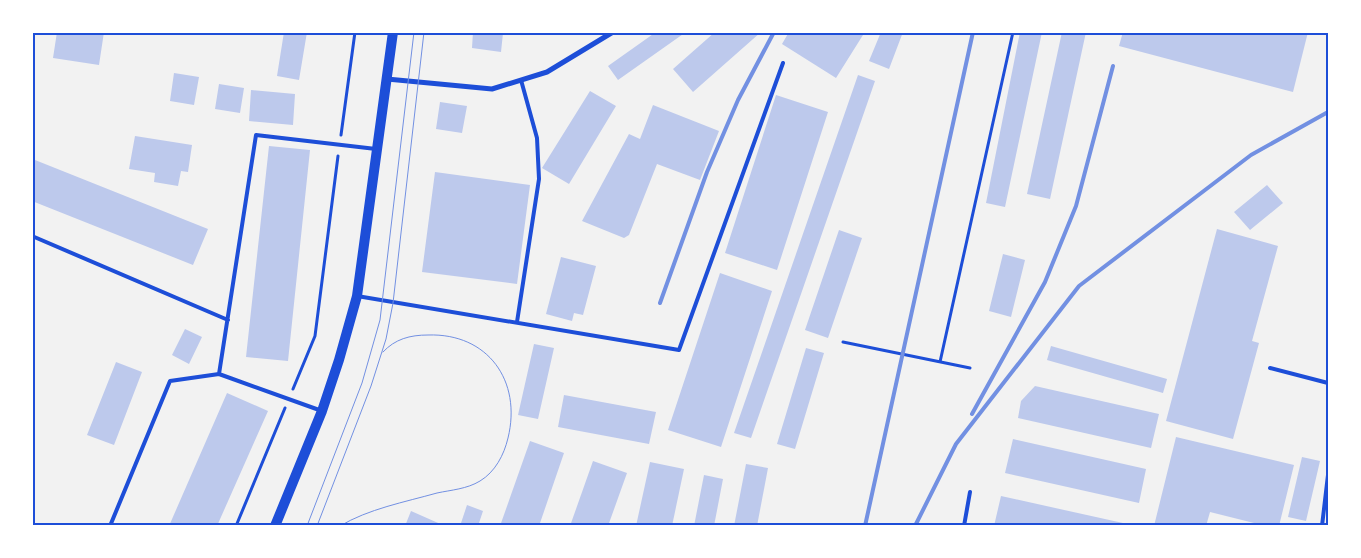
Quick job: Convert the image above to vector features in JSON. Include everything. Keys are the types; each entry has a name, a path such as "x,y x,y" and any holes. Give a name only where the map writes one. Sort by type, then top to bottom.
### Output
{"main road":[{"path":"275,526 322,411 357,296 379,149 393,32"}],"street":[{"path":"387,79 492,89 547,72 613,32"}],"lane":[{"path":"357,296 679,350 784,63"},
{"path":"517,322 539,179 536,138 520,80"},
{"path":"219,374 256,135 379,149"},
{"path":"32,236 228,320"},
{"path":"1270,368 1328,383"},
{"path":"110,526 170,381 219,374 322,411"},
{"path":"1322,526 1328,476"},
{"path":"964,526 970,492"}],"path":[{"path":"236,526 315,336 355,32"},
{"path":"940,362 1013,32"},
{"path":"843,342 970,368"}],"building":[{"path":"57,32 104,32 99,65 53,58"},
{"path":"284,32 307,32 299,80 277,76"},
{"path":"473,32 503,33 501,52 472,48"},
{"path":"656,32 686,32 618,80 608,66"},
{"path":"715,32 761,32 693,92 673,69"},
{"path":"789,32 859,32 863,35 836,78 782,44"},
{"path":"881,32 903,32 889,69 869,61"},
{"path":"1020,32 1042,32 1005,207 986,203"},
{"path":"1062,32 1086,32 1050,199 1027,194"},
{"path":"1123,32 1308,32 1293,92 1119,46"},
{"path":"174,73 199,77 194,105 170,101"},
{"path":"858,75 875,81 751,438 734,433"},
{"path":"219,84 244,88 240,113 215,109"},
{"path":"251,90 295,94 293,125 249,121"},
{"path":"590,91 616,106 569,184 542,168"},
{"path":"776,95 828,112 777,270 725,253"},
{"path":"440,102 467,106 462,133 436,129"},
{"path":"653,105 719,131 700,180 657,164 629,235 624,238 582,221 629,134 640,139"},
{"path":"135,136 192,145 188,172 181,171 178,186 154,182 155,173 129,169"},
{"path":"269,146 310,150 288,361 246,357"},
{"path":"35,160 208,229 193,265 32,201 32,166"},
{"path":"435,172 530,185 517,284 422,272"},
{"path":"1267,185 1283,203 1250,230 1234,212"},
{"path":"1217,229 1278,246 1252,341 1259,343 1233,439 1166,421"},
{"path":"839,230 862,238 828,338 805,330"},
{"path":"1003,254 1025,260 1011,317 989,311"},
{"path":"561,257 596,266 583,315 574,313 572,321 546,314"},
{"path":"720,273 772,291 721,447 668,430"},
{"path":"185,329 202,337 189,364 172,355"},
{"path":"534,344 554,348 538,419 518,415"},
{"path":"1051,346 1167,379 1163,393 1047,360"},
{"path":"806,348 824,353 795,449 777,444"},
{"path":"116,362 142,372 114,445 87,435"},
{"path":"1035,386 1159,414 1151,448 1018,418 1021,401"},
{"path":"227,393 268,411 217,526 169,526"},
{"path":"564,395 656,412 649,444 558,427"},
{"path":"1176,437 1294,465 1279,526 1266,526 1210,512 1206,526 1154,526"},
{"path":"1013,439 1146,469 1139,503 1005,473"},
{"path":"530,441 564,453 539,526 500,526"},
{"path":"1302,457 1320,461 1306,521 1288,517"},
{"path":"593,461 627,473 608,526 570,526"},
{"path":"650,462 684,469 672,526 636,526"},
{"path":"746,464 768,468 757,526 734,526"},
{"path":"704,475 723,479 714,526 694,526"},
{"path":"1001,496 1132,525 1132,526 994,526"},
{"path":"467,505 483,511 478,526 460,526"},
{"path":"411,511 445,526 405,526"}],"tram line":[{"path":"307,526 362,383 380,320 414,32"},
{"path":"317,526 371,386 386,339 393,303 424,32"},
{"path":"340,526 362,515 387,506 475,484 494,468 504,451 508,438 511,417 510,398 505,380 496,364 483,352 468,342 449,337 428,335 403,339 383,352"}],"railway":[{"path":"660,303 707,172 738,100 774,32"},
{"path":"865,526 973,32"},
{"path":"972,414 1045,282 1076,206 1113,66"},
{"path":"915,526 956,444 1079,286 1251,155 1328,112"}]}
